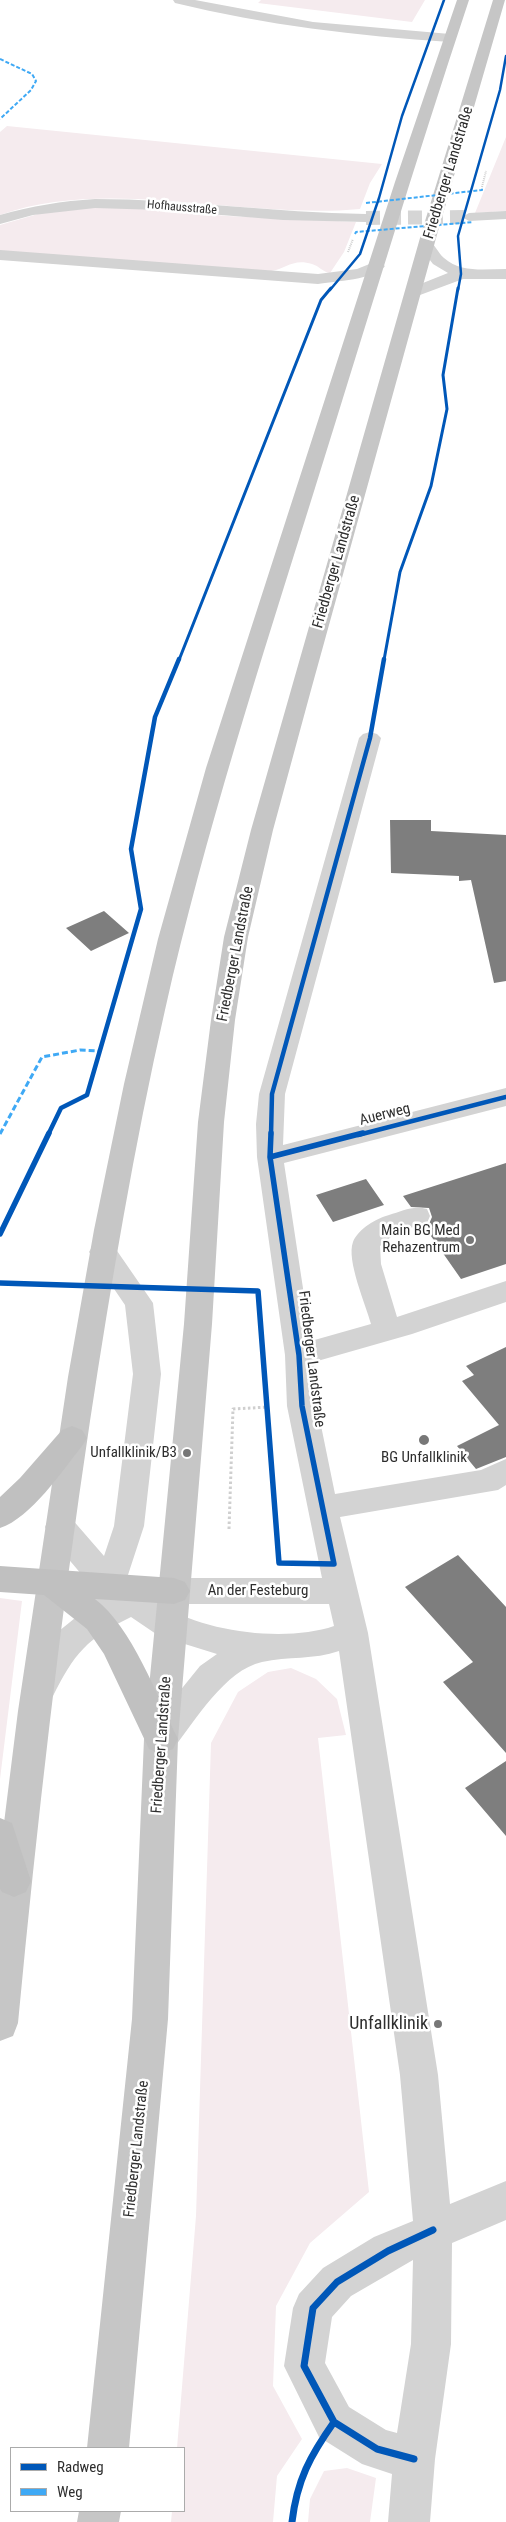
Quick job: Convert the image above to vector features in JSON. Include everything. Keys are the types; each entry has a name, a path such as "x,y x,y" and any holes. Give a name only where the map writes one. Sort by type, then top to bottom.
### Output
{"highway":[{"path":"0,1516 30,1488 72,1438"},
{"path":"0,1579 51,1582 121,1594"},
{"path":"51,1582 98,1619 116,1645 161,1739"},
{"path":"0,1834 14,1881"}],"main road":[{"path":"0,2023 35,1699 72,1438 103,1252 147,1034 170,937 204,811 398,196 463,0"},
{"name":"Friedberger Landstraße","path":"108,2447 150,2019 161,1739 198,1324 211,1122 223,1020 236,937 275,783 428,239 499,0"}],"street":[{"path":"179,0 245,16 405,35 450,38"},
{"name":"Hofhausstraße","path":"0,220 56,206 112,202 267,215 366,218"},
{"path":"469,217 506,216"},
{"path":"428,239 438,261 461,274"},
{"path":"0,255 318,279 360,273 377,266"},
{"path":"414,292 461,274 506,274"},
{"path":"318,279 346,290 356,297 363,308"},
{"name":"Friedberger Landstraße","path":"370,738 272,1094 270,1157 299,1356 302,1406 322,1508 352,1633 418,2066 433,2230 430,2344 414,2458 409,2522"},
{"name":"Auerweg","path":"270,1157 506,1097"},
{"path":"387,1329 367,1264 366,1243 387,1225 417,1216"},
{"path":"35,1699 54,1658 74,1636 98,1619 121,1594 147,1374 139,1303 103,1252"},
{"path":"299,1356 402,1326 506,1291"},
{"path":"322,1508 487,1481 506,1471"},
{"path":"60,1527 121,1594 170,1626 222,1642 261,1648 324,1643 352,1633"},
{"name":"An der Festeburg","path":"121,1594 174,1591 341,1591"},
{"path":"161,1739 211,1676 231,1661 261,1648"},
{"path":"414,2458 377,2449 334,2422 304,2366 313,2308 337,2282 388,2251 506,2200"}],"path":[{"path":"482,187 486,171"},
{"path":"348,253 355,234"},
{"path":"229,1529 233,1409"}],"shaded area":[{"path":"261,0 425,0 412,22 258,3"},
{"path":"7,126 382,164 370,183 360,209 315,211 131,199 86,199 42,204 0,215 0,132"},
{"path":"506,137 506,211 475,213"},
{"path":"80,206 123,206 227,216 356,222 344,252 330,273 305,262 295,263 271,271 0,251 0,225 38,214"},
{"path":"0,1598 22,1601 0,1779"},
{"path":"291,1668 316,1679 337,1699 346,1735 318,1738 369,2192 310,2243 276,2306 273,2386 302,2439 277,2476 273,2522 171,2522 172,2512 185,2512 185,2447 177,2447 196,2216 211,1743 238,1692 268,1672"},
{"path":"347,2468 376,2478 370,2522 308,2522 310,2499 324,2471"}],"building":[{"path":"390,820 431,820 431,831 506,835 506,981 494,983 471,880 459,881 459,876 391,873"},
{"path":"104,911 129,933 91,951 66,928"},
{"name":"Main BG Med Rehazentrum","path":"506,1163 506,1264 461,1279 424,1226 429,1224 432,1217 429,1208 411,1207 403,1196"},
{"path":"366,1179 384,1205 333,1222 316,1195"},
{"path":"506,1347 506,1457 476,1469 457,1446 499,1425 462,1381 474,1375 466,1366"},
{"path":"458,1555 506,1607 506,1753 443,1682 473,1662 405,1587"},
{"path":"506,1761 506,1836 465,1788"}],"tunnel":[{"path":"366,218 469,217"}],"marked path":[{"path":"0,59 32,74 36,81 31,90 0,119"},
{"path":"366,203 482,190 482,187"},
{"path":"355,234 356,232 473,222"},
{"path":"0,1134 42,1057 80,1050 100,1051"}],"cycle path":[{"path":"0,1234 61,1108 87,1095 141,909 131,849 155,717 211,582 321,300 360,254 379,198 402,116 444,0"},
{"path":"0,1283 258,1291 279,1563 334,1564 302,1406 299,1355 270,1157 272,1094 370,738 400,572 431,486 447,409 443,375 461,274 458,236 500,90 506,56"},
{"path":"270,1157 506,1097"},
{"path":"414,2459 377,2449 334,2422 304,2366 313,2308 337,2282 388,2251 433,2230"},
{"path":"292,2522 296,2491 304,2468 334,2422"}],"place":[{"name":"Main BG Med Rehazentrum","path":"470,1240"},
{"name":"BG Unfallklinik","path":"424,1440"},
{"name":"Unfallklinik/B3","path":"187,1453"},
{"name":"Unfallklinik","path":"438,2024"}]}
